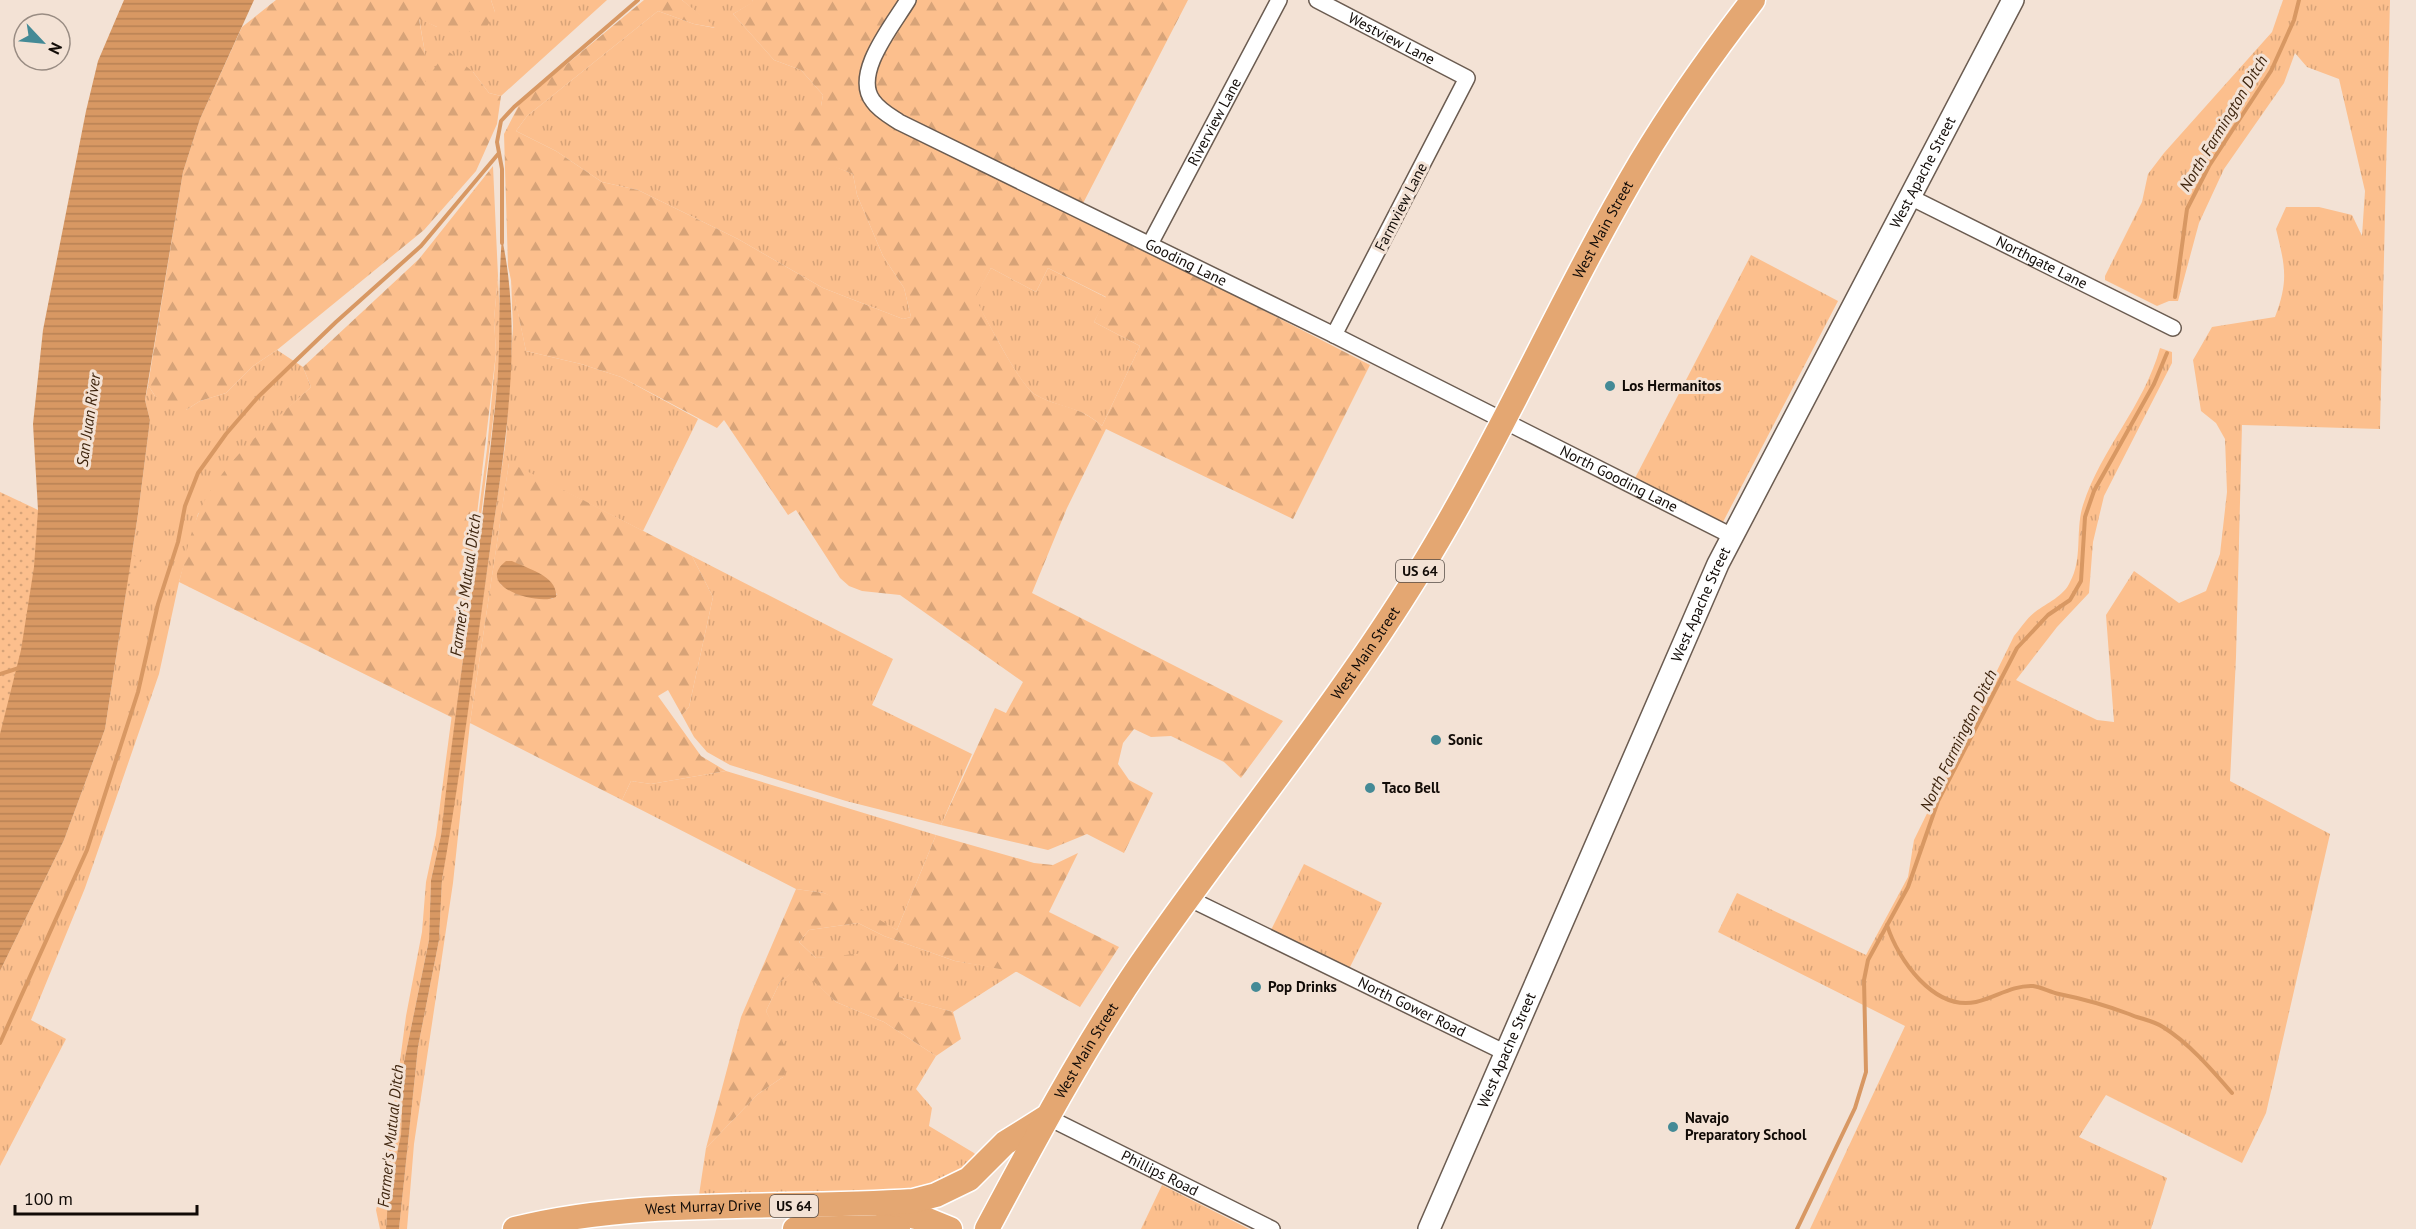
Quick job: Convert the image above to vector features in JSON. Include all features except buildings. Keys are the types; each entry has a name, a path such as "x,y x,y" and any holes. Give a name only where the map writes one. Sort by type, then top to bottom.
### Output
{"highway":[{"name":"West Main Street","path":"987,1229 1047,1117 1110,1011 1188,898 1382,631 1432,552 1642,159 1699,74 1753,0"},
{"name":"West Murray Drive","path":"795,1229 936,1195 969,1179 1005,1143 1047,1117"},
{"path":"824,1221 887,1210 928,1220 950,1229"},
{"name":"West Murray Drive","path":"515,1229 550,1220 624,1211 824,1221 898,1229"}],"main road":[{"name":"West Apache Street","path":"1429,1229 1694,618 1732,536 2013,0"}],"street":[{"name":"Gooding Lane","path":"908,0 871,61 866,76 871,100 899,122 1150,244 1504,421"},
{"name":"Riverview Lane","path":"1150,244 1279,0"},
{"name":"Westview Lane","path":"1317,0 1467,78"},
{"name":"Farmview Lane","path":"1334,335 1467,78"},
{"name":"Northgate Lane","path":"1910,197 2173,328"},
{"name":"North Gooding Lane","path":"1504,421 1732,536"},
{"name":"North Gower Road","path":"1188,898 1506,1053"},
{"name":"Phillips Road","path":"1047,1117 1272,1229"}],"green space":[{"path":"276,0 491,0 495,12 483,34 437,27 419,19 425,53 425,82 447,50 473,72 489,93 501,96 497,124 476,171 424,230 277,350 253,366 226,393 200,401 186,410 175,410 155,396 148,385 183,172 200,119 242,27"},
{"path":"491,0 607,0 501,96 489,93 473,72 425,83 425,53 419,18 437,27 495,12"},
{"path":"644,0 682,0 717,28 694,24 658,11 527,116 516,131 556,151 602,182 638,190 738,239 823,288 903,319 911,317 904,288 883,256 857,195 853,174 804,153 795,146 790,136 794,107 821,106 823,95 801,70 774,60 733,14 753,0 1188,0 1077,215 1370,365 1293,519 1106,429 1067,508 1032,593 1283,721 1241,778 1224,762 1171,736 1151,737 1134,729 1123,743 1118,764 1129,780 1153,793 1124,853 1087,834 1048,850 941,825 995,708 1006,713 1023,682 900,595 862,591 849,586 840,578 796,510 788,515 724,420 717,428 621,377 581,364 526,351 508,266 504,134 520,103","holes":["991,268 1036,292 1048,268 1106,297 1094,322 1140,346 1102,426 1085,414 1036,395 1029,389 1013,366 975,298"]},
{"path":"682,0 753,0 752,3 733,14 774,60 801,70 823,95 821,106 829,164 853,174 857,195 883,256 904,288 911,317 903,319 823,288 738,239 638,190 602,182 556,151 516,131 527,116 658,11 694,24 715,28"},
{"path":"2283,0 2390,0 2380,429 2242,425 2236,657 2230,781 2330,834 2266,1113 2242,1163 2106,1095 2079,1137 2167,1178 2151,1229 1810,1229 1905,1026 1718,932 1737,893 1866,955 1908,877 1914,840 2014,636 2032,614 2059,595 2070,582 2078,554 2079,524 2083,505 2100,465 2144,389 2160,348 2172,352 2172,363 2104,496 2093,542 2089,593 2057,627 2016,680 2097,720 2114,722 2106,615 2134,571 2179,603 2206,591 2220,554 2227,492 2225,439 2216,423 2201,411 2193,360 2212,327 2275,317 2284,283 2282,253 2276,229 2286,207 2319,207 2352,215 2362,236 2365,191 2339,79 2307,67 2295,53 2284,83 2224,169 2199,223 2178,301 2169,301 2157,306 2105,280 2105,276 2142,202 2148,174 2272,32"},
{"path":"493,166 498,276 494,319 496,353 453,718 179,582 198,515 219,478 247,445 311,387 303,367 419,259"},
{"path":"1751,255 1838,301 1723,522 1714,522 1634,480"},
{"path":"991,268 1036,292 1048,268 1107,298 1094,322 1140,346 1102,426 1086,414 1036,395 1021,379 974,298"},
{"path":"498,276 501,345 496,396 441,835 431,880 429,940 404,1062 401,1134 388,1199 386,1229 380,1229 376,1210 385,1173 406,1016 422,932 426,882 436,835 487,449 496,353 494,319"},
{"path":"511,278 526,351 581,364 621,377 698,419 643,531 509,463 470,723 453,883 414,1144 407,1229 399,1229 418,1047 439,940 442,880 506,439 513,327"},
{"path":"277,350 303,367 311,387 258,436 198,514 179,582 159,674 85,888 31,1020 66,1039 0,1166 0,971 64,840 105,729 150,420 145,400 148,385 155,396 186,410 200,401 226,393 253,366"},
{"path":"509,462 692,556 713,597 689,707 682,715 668,690 658,696 701,756 726,771 651,784 631,781 622,800 470,723","holes":["497,574 557,594 552,599 501,585"]},
{"path":"0,492 142,559 0,859"},
{"path":"692,556 893,659 872,705 972,754 941,825 846,801 730,765 707,752 694,737 682,715 689,707 713,597"},
{"path":"726,771 936,835 897,930 824,893 796,889 622,800 631,781 651,784"},
{"path":"936,835 1034,863 1053,865 1078,853 1049,912 1119,947 1080,1007 1017,972 955,961 884,936 858,923 809,930 799,942 816,958 865,953 898,964 899,997 953,1012 961,1039 936,1056 884,1022 836,1002 799,968 780,982 766,1011 791,1058 783,1077 758,1094 706,1148 741,1017 796,889 824,893 854,905 897,930"},
{"path":"1304,864 1382,903 1349,969 1271,930"},
{"path":"858,923 884,936 955,961 1017,971 953,1012 899,997 840,957 816,958 799,942 809,930"},
{"path":"799,967 836,1002 884,1022 936,1056 916,1089 932,1108 929,1126 974,1153 980,1160 917,1193 699,1195 706,1148 758,1094 783,1077 777,1035 766,1011 780,982"},
{"path":"1162,1185 1249,1229 1141,1229"}],"water":[{"name":"San Juan River","path":"124,0 254,0 200,119 183,172 145,400 150,420 105,729 64,840 0,971 0,734 21,650 34,567 38,510 33,424 43,330 98,61"},
{"path":"502,238 509,279 511,321 509,404 442,880 439,940 418,1047 399,1229 386,1229 388,1199 401,1134 404,1062 429,940 431,880 441,835 490,452 498,377"},
{"path":"506,561 512,561 547,578 555,590 556,597 536,599 512,592 503,586 497,579 498,570"}],"waterway":[{"name":"Farmer's Mutual Ditch","path":"502,243 502,169 497,142 501,121 514,107 638,0"},
{"name":"North Farmington Ditch","path":"2175,297 2187,209 2209,166 2271,71 2294,20 2299,0"},
{"path":"0,1043 87,850 138,692 158,604 178,542 185,506 198,473 226,434 258,397 336,322 421,246 499,153"},
{"name":"North Farmington Ditch","path":"1797,1229 1855,1108 1866,1072 1864,980 1868,960 1908,887 1938,801 2017,648 2048,615 2070,600 2081,581 2085,517 2094,491 2154,384 2167,353"},
{"path":"0,674 19,668"},
{"path":"1887,925 1892,939 1909,967 1932,991 1946,999 1961,1003 1976,1002 2025,986 2033,986 2111,1008 2155,1023 2173,1033 2200,1057 2232,1093"}],"place":[{"name":"Los Hermanitos","path":"1610,386"},
{"name":"Sonic","path":"1436,740"},
{"name":"Taco Bell","path":"1370,788"},
{"name":"Pop Drinks","path":"1256,987"},
{"name":"Navajo Preparatory School","path":"1673,1127"}]}
